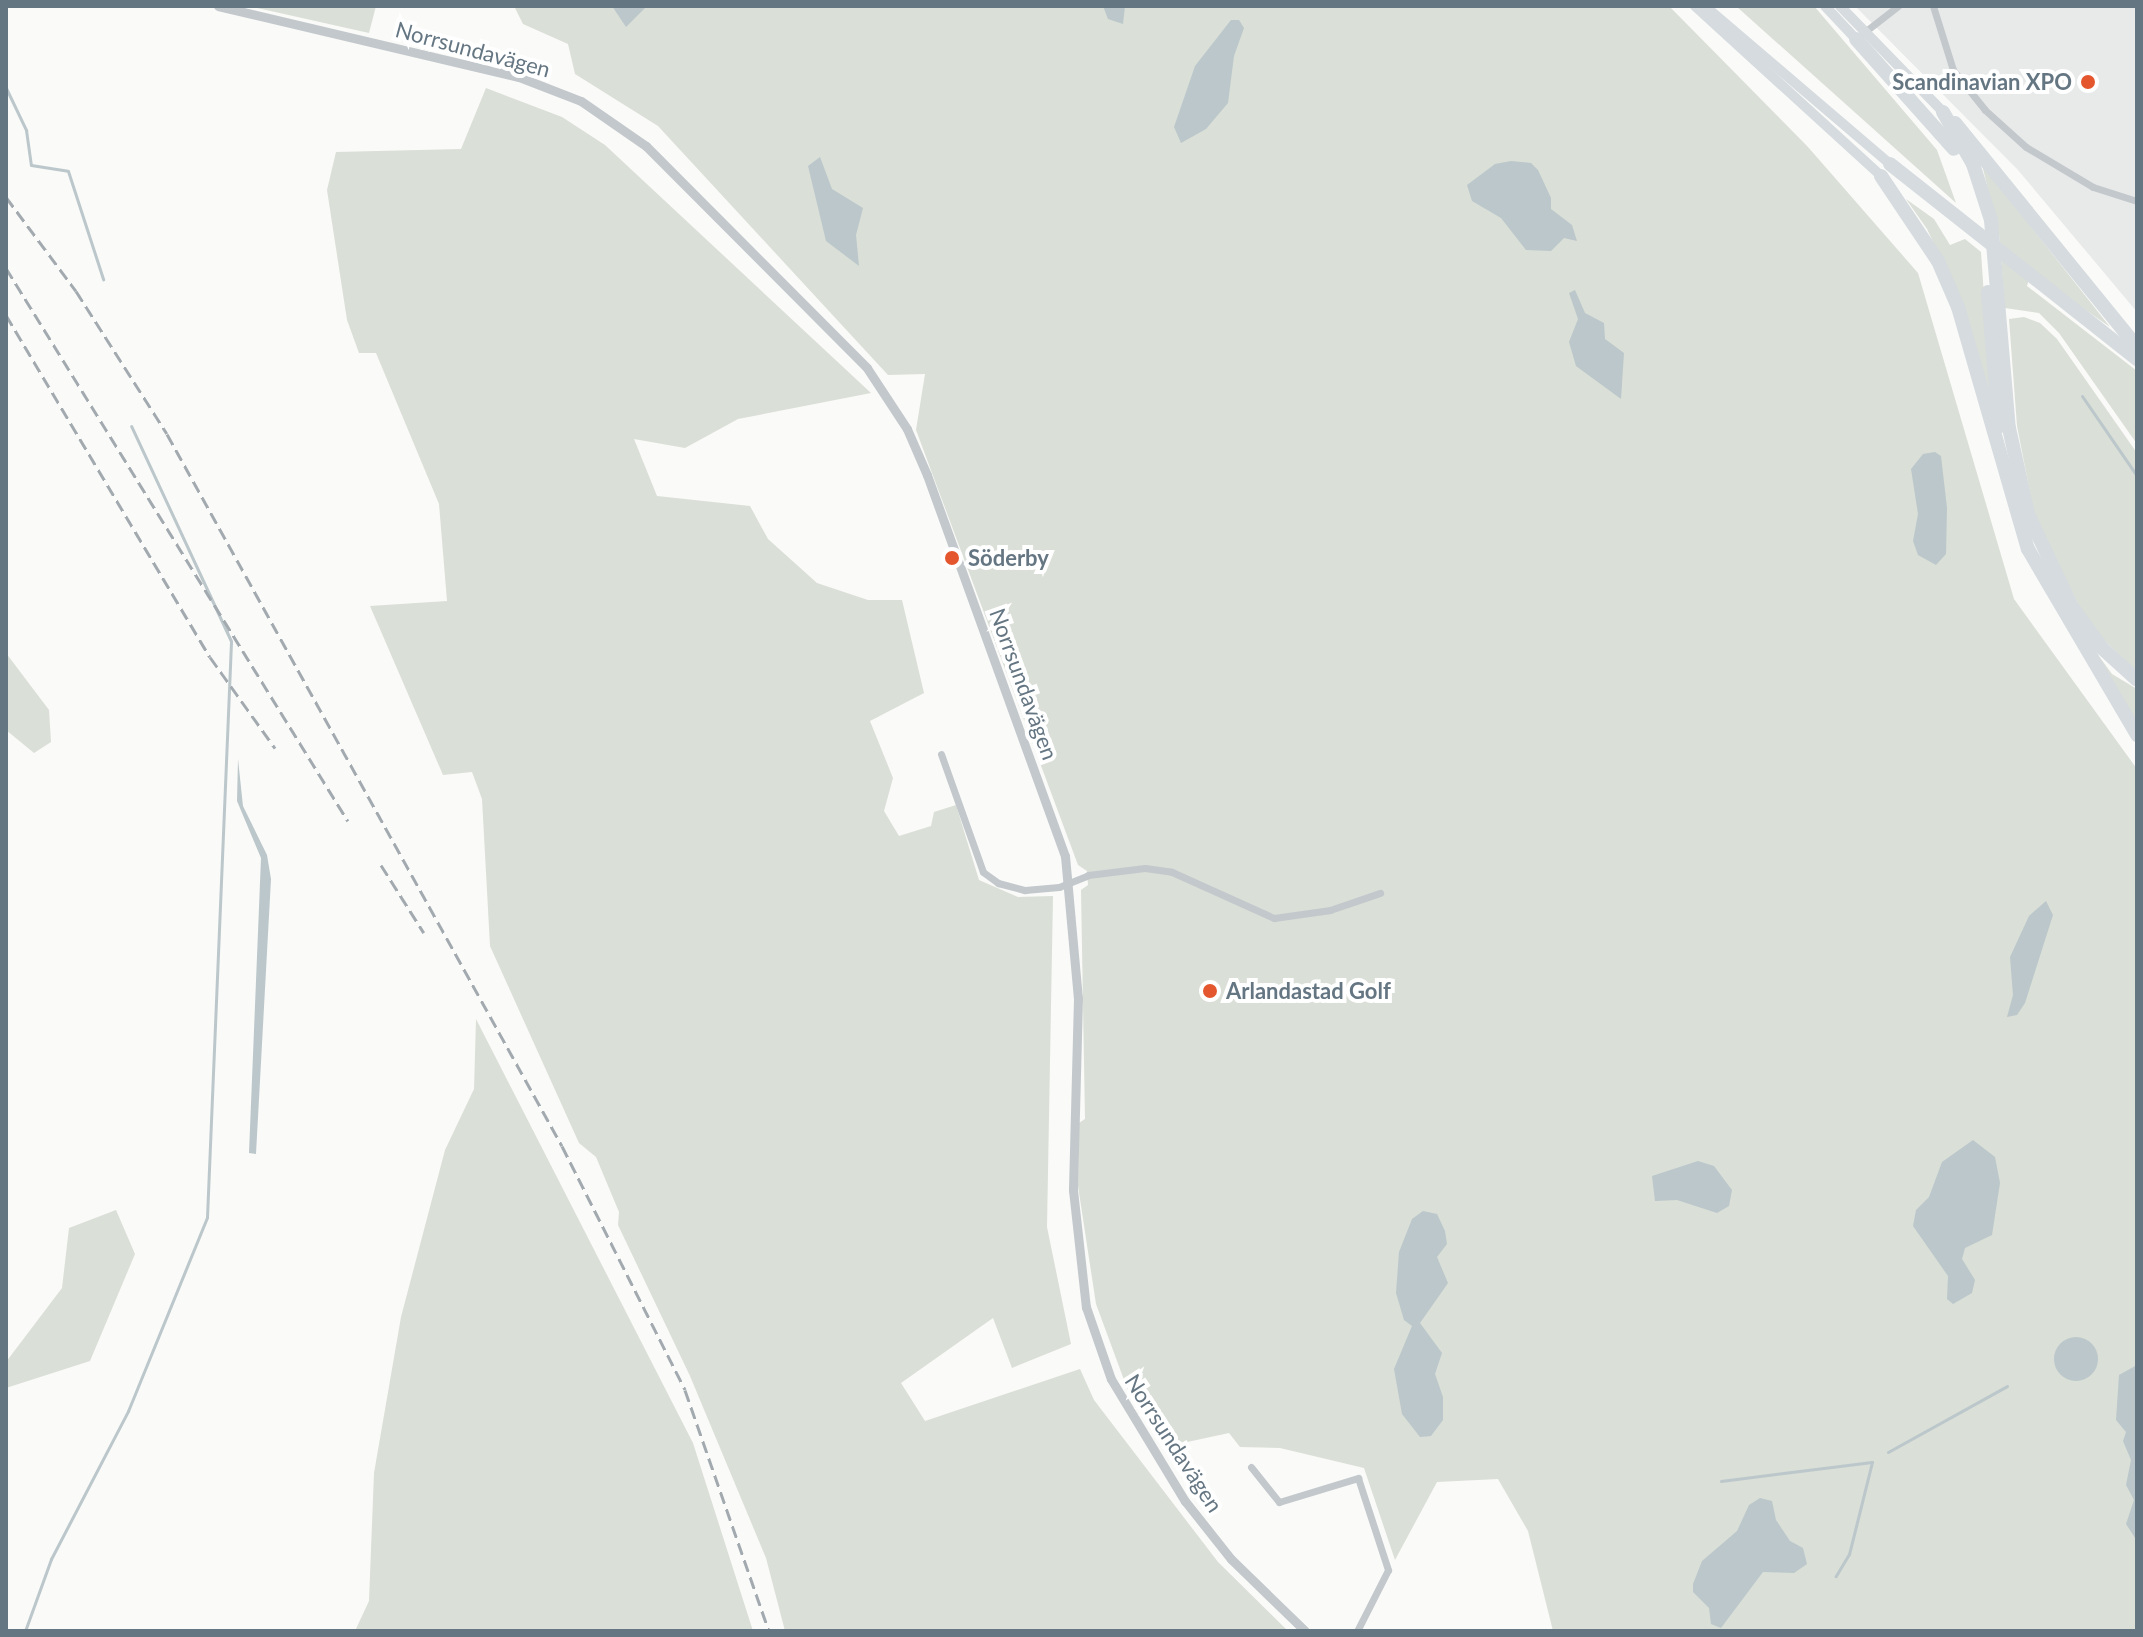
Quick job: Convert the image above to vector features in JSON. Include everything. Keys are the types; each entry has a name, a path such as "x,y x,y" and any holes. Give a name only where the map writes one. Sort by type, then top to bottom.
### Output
{"highway":[{"path":"1860,36 1941,130 1974,192 1983,234 2006,479"},
{"path":"1943,112 1979,148 2137,347"},
{"path":"1943,112 1973,164 1991,220 2009,428 2028,514 2072,607 2102,648 2137,680"},
{"path":"1885,170 1957,219 2137,359"},
{"path":"1885,170 1932,251 1958,307 2006,479 2045,583 2137,735"}],"main road":[{"path":"1695,6 1885,170"},
{"path":"1705,6 1885,170"},
{"path":"1825,6 1943,112"},
{"path":"1840,6 1860,36"}],"street":[{"name":"Norrsundavägen","path":"218,6 507,73 581,101 646,146 843,338 907,429 1020,722 1071,881 1078,998 1073,1190 1086,1307 1116,1390 1185,1501 1231,1559 1305,1631"},
{"path":"1860,36 1898,6"},
{"path":"1933,6 1953,70 1985,110 2034,152 2093,187 2137,201"},
{"path":"941,754 983,872 998,883 1025,890 1127,869 1172,872 1274,918 1330,910 1380,893"},
{"path":"1251,1467 1279,1502 1358,1478 1388,1570 1357,1631"}],"shaded area":[{"path":"248,6 376,6 369,33"},
{"name":"Arlandastad Golf","path":"514,6 1669,6 1808,147 1918,273 2014,599 2137,769 2137,1631 1553,1631 1528,1531 1498,1479 1437,1482 1395,1560 1364,1468 1280,1448 1240,1447 1229,1433 1164,1447 1127,1388 1096,1304 1078,1186 1079,1123 1085,1119 1081,890 1088,885 1087,871 1078,865 916,430 925,374 888,375 658,126 575,74 568,44 523,24"},
{"path":"612,6 647,6 626,27"},
{"path":"1103,6 1125,6 1123,24 1108,19"},
{"path":"1736,6 1814,6 1937,150 1956,203"},
{"path":"1855,6 2137,6 2137,312 2018,170"},
{"path":"1231,20 1239,20 1244,28 1234,56 1228,103 1206,129 1181,143 1174,127 1195,66"},
{"path":"486,88 562,117 605,145 871,393 738,419 685,448 634,439 657,496 750,506 768,539 817,583 868,600 902,600 924,693 870,721 893,778 884,811 899,836 931,826 934,812 956,805 979,880 1018,897 1053,896 1047,1227 1071,1344 1012,1368 993,1318 901,1383 925,1421 1080,1369 1094,1400 1218,1562 1288,1631 785,1631 766,1558 690,1376 618,1225 619,1212 596,1157 579,1143 490,946 482,799 472,772 443,775 370,606 447,601 439,504 376,353 359,353 347,320 327,190 336,152 461,149"},
{"path":"820,157 832,189 863,208 856,235 859,266 826,241 808,166"},
{"path":"1511,161 1531,163 1538,170 1551,198 1551,209 1572,225 1577,241 1564,238 1551,251 1526,250 1501,218 1472,201 1467,185 1495,164"},
{"path":"1982,165 2110,327 2031,272 2027,286 2137,371 2137,444 2059,333 2039,313 2005,308 1999,233"},
{"path":"1906,199 1934,219 1950,245 1965,239 1981,252 1991,400 1962,303 1927,229"},
{"path":"1575,290 1585,313 1604,323 1605,339 1624,353 1621,399 1576,366 1569,342 1578,319 1569,293"},
{"path":"2024,317 2040,323 2057,339 2137,453 2137,672 2098,634 2079,606 2035,518 2017,426 2009,319"},
{"path":"1935,452 1941,456 1947,508 1946,554 1936,565 1918,555 1913,541 1918,514 1911,469 1923,454"},
{"path":"2082,633 2112,674 2137,689 2137,727"},
{"path":"6,653 49,710 51,742 34,753 6,730"},
{"path":"238,759 243,806 267,855 271,879 256,1154 249,1153 261,858 237,801"},
{"path":"2046,901 2053,915 2025,1003 2017,1015 2007,1017 2013,995 2010,957 2029,916"},
{"path":"476,1019 693,1443 753,1631 355,1631 369,1601 374,1473 401,1317 445,1150 474,1089"},
{"path":"1973,1140 1995,1157 2000,1183 1992,1235 1965,1248 1962,1259 1975,1280 1972,1293 1953,1304 1947,1299 1948,1276 1913,1226 1916,1210 1929,1197 1942,1162"},
{"path":"1698,1161 1714,1166 1732,1190 1729,1206 1717,1213 1677,1200 1655,1201 1652,1176"},
{"path":"116,1210 135,1254 90,1361 6,1388 6,1362 62,1288 69,1228"},
{"path":"1423,1211 1437,1214 1445,1231 1447,1244 1437,1257 1448,1283 1420,1323 1442,1353 1435,1374 1443,1397 1443,1420 1431,1436 1420,1437 1402,1414 1394,1369 1412,1326 1404,1320 1396,1293 1399,1252 1412,1219"},
{"path":"2076,1337 2092,1343 2098,1359 2092,1375 2076,1381 2060,1375 2054,1359 2060,1343"},
{"path":"2137,1365 2137,1541 2126,1524 2134,1500 2126,1485 2131,1460 2123,1441 2126,1432 2116,1420 2119,1375"},
{"path":"1760,1498 1772,1501 1776,1520 1790,1541 1803,1548 1807,1564 1794,1573 1763,1572 1721,1628 1711,1624 1709,1608 1693,1592 1693,1584 1702,1561 1737,1531 1749,1505"}],"waterway":[{"path":"6,88 26,130 31,165 68,171 103,279"},
{"path":"2082,396 2137,476"},
{"path":"25,1631 51,1559 128,1411 207,1217 231,641 131,426"},
{"path":"1888,1452 2007,1386"},
{"path":"1721,1481 1872,1462 1849,1554 1836,1576"}],"railway":[{"path":"6,197 76,291 167,434 562,1146 685,1390 769,1631"},
{"path":"6,268 348,821"},
{"path":"6,315 210,657 275,748"},
{"path":"381,865 424,933"}],"place":[{"name":"Scandinavian XPO","path":"2088,82"},
{"name":"Söderby","path":"952,558"},
{"name":"Arlandastad Golf","path":"1210,991"}]}
